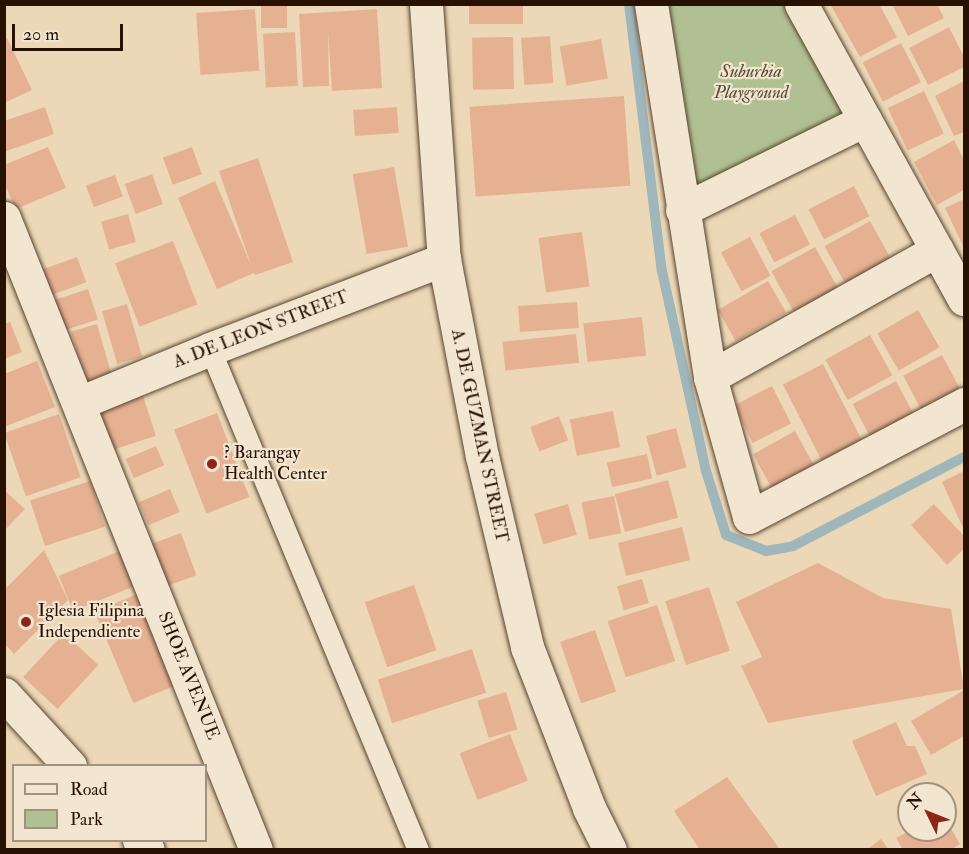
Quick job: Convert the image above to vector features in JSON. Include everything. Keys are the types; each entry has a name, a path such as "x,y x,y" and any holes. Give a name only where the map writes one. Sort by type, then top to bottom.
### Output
{"street":[{"name":"A. DE GUZMAN STREET","path":"426,4 444,259 482,456 527,647 589,808 610,849"},
{"path":"651,4 710,377 749,517 964,404"},
{"path":"801,4 964,299"},
{"path":"682,210 865,120"},
{"name":"SHOE AVENUE","path":"4,218 256,849"},
{"path":"710,377 937,250"},
{"name":"A. DE LEON STREET","path":"79,403 210,349 444,259"},
{"path":"4,694 69,764"}],"lane":[{"path":"210,349 418,849"}],"green space":[{"name":"Suburbia Playground","path":"666,5 793,5 853,116 693,191"}],"building":[{"path":"261,4 287,4 287,28 261,28"},
{"path":"469,4 523,4 523,24 469,24"},
{"path":"830,4 879,4 897,37 860,57"},
{"path":"892,4 937,4 944,18 908,36"},
{"path":"255,9 259,71 200,75 196,13"},
{"path":"377,9 382,88 332,91 328,30 329,86 303,87 299,14"},
{"path":"949,27 964,57 964,67 928,85 909,48"},
{"path":"295,32 298,86 266,88 263,34"},
{"path":"550,36 553,83 524,85 521,38"},
{"path":"513,37 514,89 473,90 472,38"},
{"path":"7,38 32,90 4,103 4,39"},
{"path":"601,39 608,78 567,86 560,46"},
{"path":"901,43 921,82 883,102 863,63"},
{"path":"964,81 964,132 954,136 935,96"},
{"path":"924,91 944,134 908,151 888,108"},
{"path":"624,96 630,186 476,197 469,107"},
{"path":"45,107 54,134 4,152 4,121"},
{"path":"397,107 399,133 355,136 353,110"},
{"path":"954,140 964,160 964,190 937,205 914,162"},
{"path":"48,147 66,188 16,209 4,183 4,165"},
{"path":"192,147 202,174 173,185 163,158"},
{"path":"258,158 293,262 255,275 254,273 217,289 178,198 215,181 251,265 219,171"},
{"path":"394,167 408,247 367,254 353,174"},
{"path":"152,174 163,204 136,214 125,184"},
{"path":"115,175 123,197 94,207 86,186"},
{"path":"854,186 869,216 824,239 809,209"},
{"path":"964,199 964,248 945,208"},
{"path":"128,214 136,242 109,250 101,222"},
{"path":"795,215 810,244 774,263 759,233"},
{"path":"870,221 896,268 851,293 825,246"},
{"path":"582,232 590,286 546,293 538,238"},
{"path":"750,237 771,276 742,291 721,252"},
{"path":"173,241 197,304 139,327 115,263"},
{"path":"815,247 839,290 795,314 771,271"},
{"path":"77,257 86,282 52,295 43,269"},
{"path":"768,281 786,312 736,341 718,310"},
{"path":"88,289 98,319 63,331 53,300"},
{"path":"577,302 579,328 520,332 518,306"},
{"path":"127,304 142,357 117,364 102,311"},
{"path":"918,310 940,347 899,371 877,334"},
{"path":"642,317 646,356 587,362 583,323"},
{"path":"10,322 22,352 4,359 4,324"},
{"path":"97,324 114,384 88,391 71,331"},
{"path":"576,334 579,363 505,371 502,342"},
{"path":"870,335 892,375 848,400 825,360"},
{"path":"942,355 960,389 921,409 903,376"},
{"path":"37,361 55,407 4,427 4,374"},
{"path":"823,364 862,440 821,460 783,384"},
{"path":"896,381 915,417 872,440 853,404"},
{"path":"772,386 791,423 753,443 734,406"},
{"path":"142,393 156,436 113,450 99,407"},
{"path":"613,411 620,447 577,456 570,419"},
{"name":"? Barangay Health Center","path":"217,413 249,497 206,514 174,429"},
{"path":"59,414 81,477 26,496 4,433"},
{"path":"559,416 568,440 539,451 530,427"},
{"path":"676,428 687,468 657,476 646,436"},
{"path":"795,431 817,471 775,495 753,454"},
{"path":"156,446 164,465 134,478 126,459"},
{"path":"647,454 652,478 612,487 607,463"},
{"path":"964,471 964,530 942,482"},
{"path":"668,480 678,518 625,532 615,494"},
{"path":"90,481 105,527 45,546 30,500"},
{"path":"170,489 180,512 148,525 139,502"},
{"path":"4,490 25,509 4,531"},
{"path":"614,496 621,533 589,540 582,502"},
{"path":"568,504 577,535 543,544 534,514"},
{"path":"934,504 964,536 964,549 947,565 911,525"},
{"path":"682,527 690,560 626,576 618,543"},
{"path":"181,533 196,575 166,586 151,544"},
{"name":"Iglesia Filipina Independiente","path":"44,550 68,600 14,654 4,643 4,590"},
{"path":"120,551 134,586 73,611 59,576"},
{"path":"818,563 883,598 951,609 964,689 768,723 741,666 762,657 736,602"},
{"path":"642,579 649,603 624,610 617,586"},
{"path":"414,585 436,650 387,667 365,602"},
{"path":"709,587 730,651 686,665 665,601"},
{"path":"137,594 176,685 133,703 95,612"},
{"path":"657,605 675,661 626,677 608,621"},
{"path":"595,630 616,691 581,704 560,642"},
{"path":"64,633 98,665 57,709 23,677"},
{"path":"472,649 486,693 392,723 378,680"},
{"path":"964,690 964,736 931,755 911,721"},
{"path":"506,692 517,729 489,738 477,701"},
{"path":"896,722 907,746 915,746 927,774 908,782 897,782 897,787 876,796 852,741"},
{"path":"510,734 528,781 478,800 460,753"},
{"path":"727,777 779,848 777,850 700,850 674,811"},
{"path":"881,839 889,850 866,850"},
{"path":"957,839 960,844 951,850 903,850 898,842 957,842"}],"waterway":[{"path":"629,4 662,271 706,471 726,535 766,551 793,546 964,457"}],"place":[{"name":"? Barangay Health Center","path":"212,464"},
{"name":"Iglesia Filipina Independiente","path":"26,622"}]}
